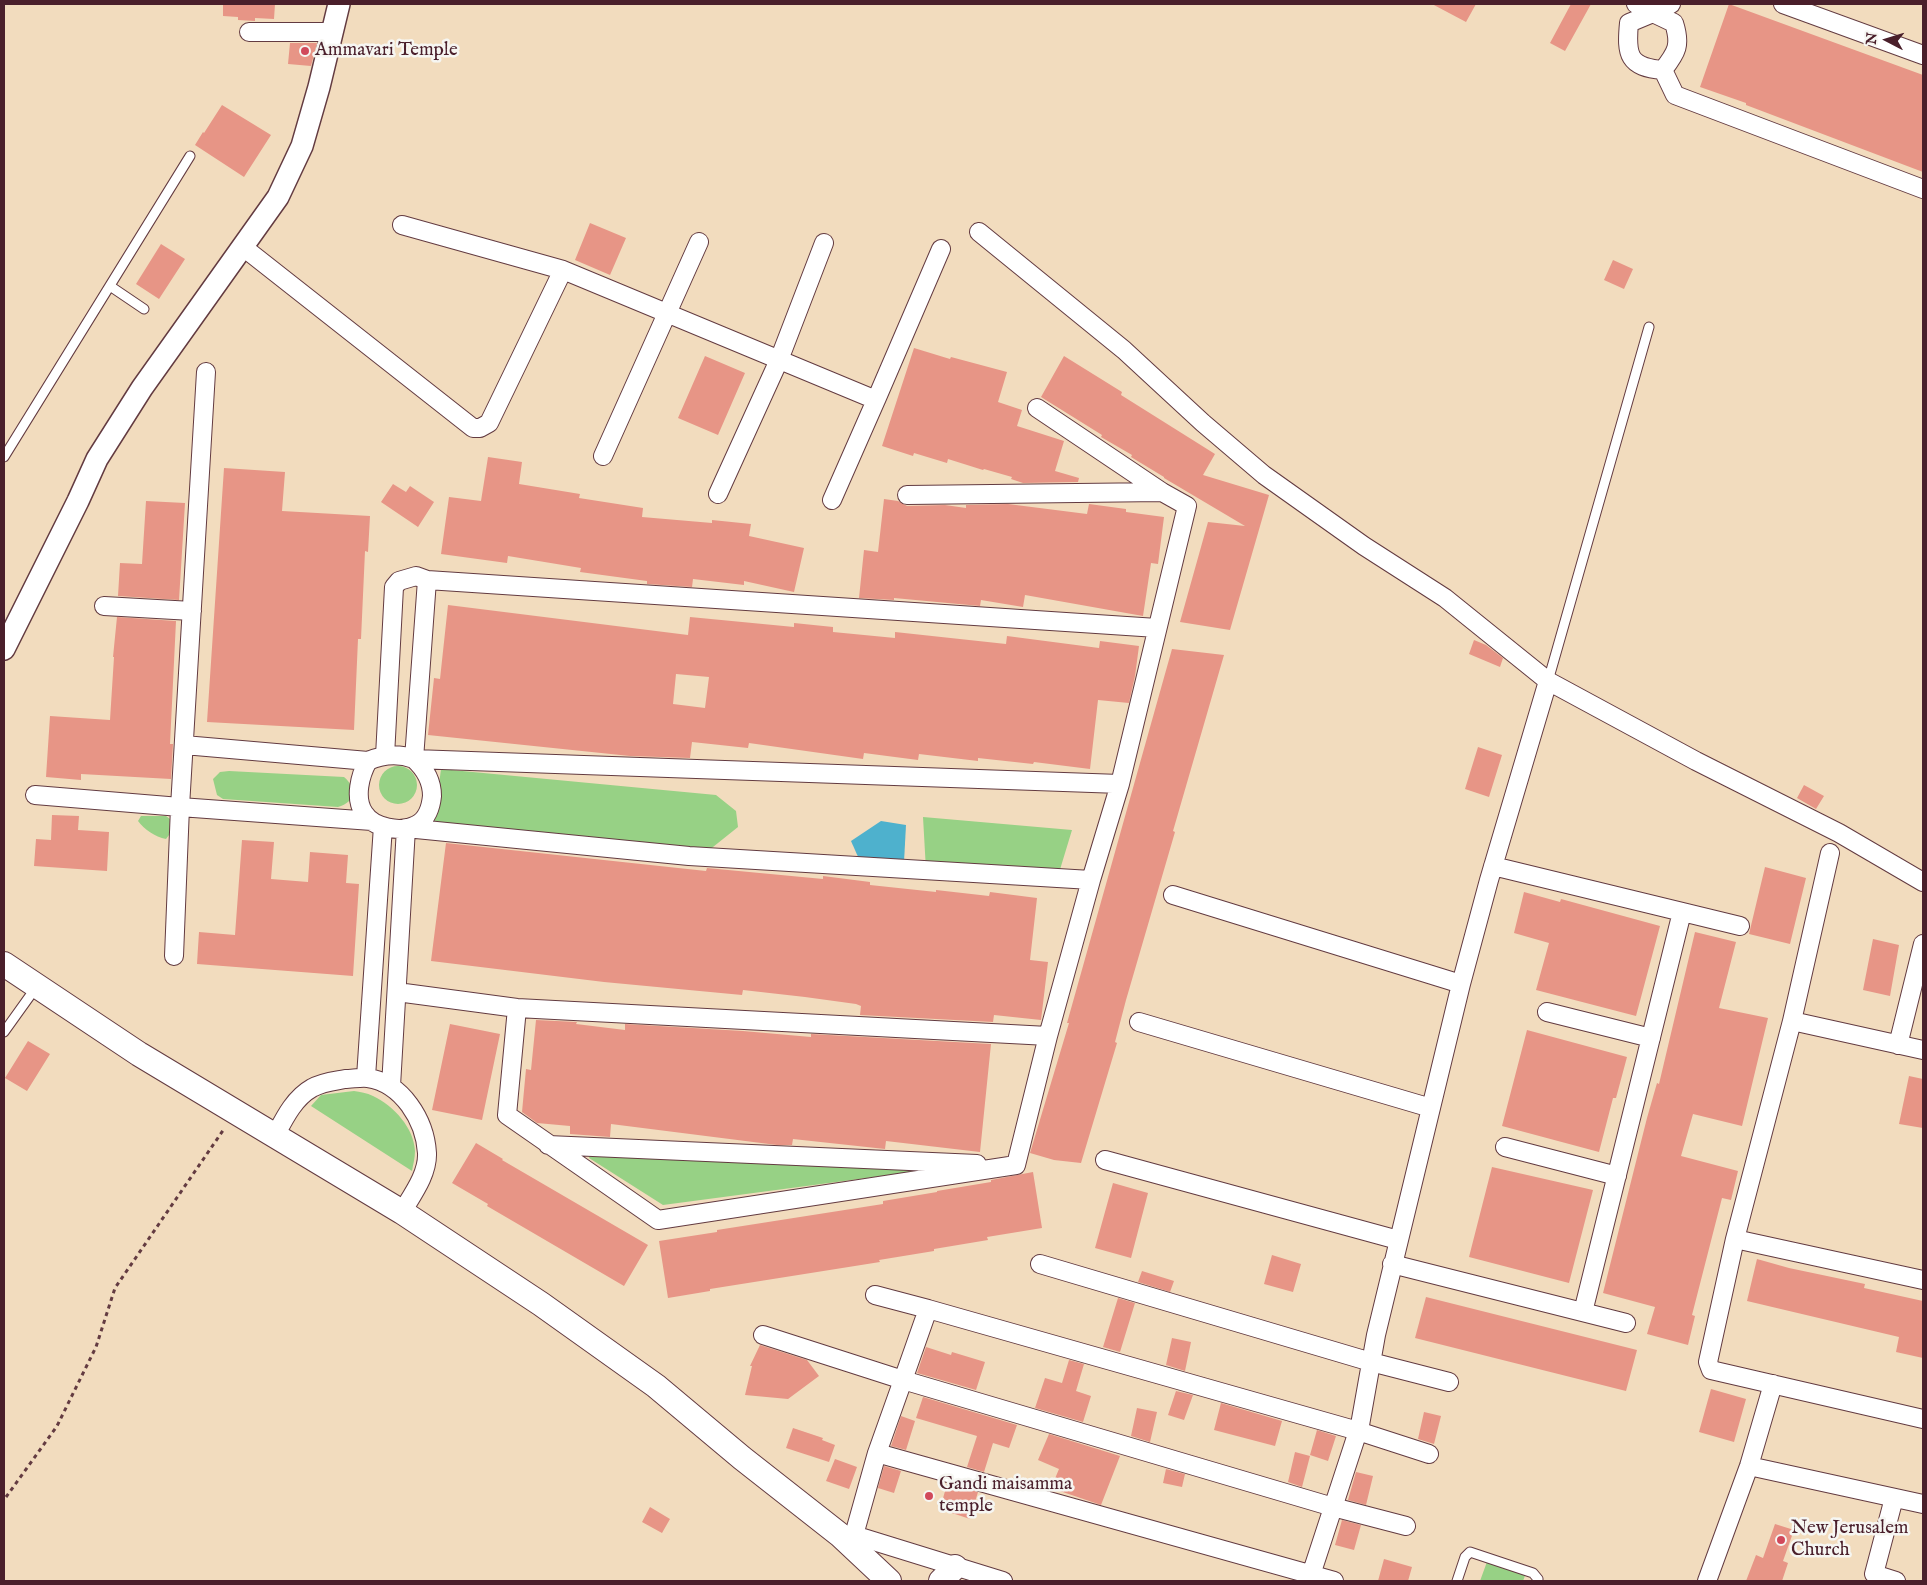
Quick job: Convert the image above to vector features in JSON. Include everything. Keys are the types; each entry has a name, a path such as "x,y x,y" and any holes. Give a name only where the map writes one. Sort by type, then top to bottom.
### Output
{"main road":[{"path":"4,964 139,1054 402,1212 541,1304 656,1386 742,1458 847,1535 889,1581"}],"street":[{"path":"4,648 97,459 142,388 278,197 302,146 339,4"},
{"path":"1636,4 1674,23 1679,38 1676,53 1663,70"},
{"path":"1663,70 1646,68 1633,60 1627,44 1629,23 1671,4"},
{"path":"1783,4 1923,55"},
{"path":"248,32 333,32"},
{"path":"1663,70 1675,95 1923,189"},
{"path":"402,225 563,270 876,400"},
{"path":"979,232 1124,350 1203,423 1264,475 1364,546 1445,598 1548,681 1696,761 1839,833 1923,882"},
{"path":"603,456 699,242"},
{"path":"718,494 779,360 824,243"},
{"path":"243,248 473,428 480,428 489,423 563,270"},
{"path":"832,500 941,249"},
{"path":"174,956 180,807 206,372"},
{"path":"1016,1165 1048,1036 1091,880 1120,784 1187,506 1162,492 1037,408"},
{"path":"907,495 1162,492"},
{"path":"385,756 394,587 400,581 416,576 427,580 1158,628"},
{"path":"414,759 427,580"},
{"path":"104,606 192,611"},
{"path":"1310,1577 1358,1431 1392,1264 1461,984 1493,866 1548,681"},
{"path":"184,745 368,761 401,754 414,759 1120,784"},
{"path":"406,828 418,825 426,816 431,804 432,791 428,779 423,767 414,759"},
{"path":"368,761 361,779 360,802 364,813 378,823"},
{"path":"34,795 378,823 406,828 690,856 1091,880"},
{"path":"366,1077 378,823"},
{"path":"391,1086 406,828"},
{"path":"1830,853 1792,1021 1735,1239 1708,1362 1711,1370 1923,1419"},
{"path":"1493,866 1740,926"},
{"path":"1173,895 1461,984"},
{"path":"1583,1312 1682,912"},
{"path":"1898,1045 1923,944"},
{"path":"397,992 517,1008 1048,1036"},
{"path":"517,1008 508,1115 548,1145 658,1220 1016,1165"},
{"path":"1546,1012 1651,1038"},
{"path":"1792,1021 1923,1050"},
{"path":"1139,1022 1430,1108"},
{"path":"274,1136 293,1105 311,1088 332,1081 366,1077 391,1086 401,1093 410,1106 422,1129 427,1154 423,1176 402,1212"},
{"path":"548,1145 1016,1165"},
{"path":"1505,1147 1617,1176"},
{"path":"1105,1160 1398,1240"},
{"path":"1735,1239 1923,1280"},
{"path":"1040,1264 1371,1362 1450,1382"},
{"path":"1392,1264 1626,1323"},
{"path":"875,1295 1358,1431 1428,1454"},
{"path":"928,1309 847,1535 948,1574 1003,1581"},
{"path":"763,1334 903,1380 1334,1507 1406,1526"},
{"path":"1707,1581 1749,1466 1773,1384"},
{"path":"877,1453 1310,1577 1334,1581"},
{"path":"1749,1466 1923,1504"},
{"path":"1894,1498 1874,1574 1896,1581"}],"lane":[{"path":"4,457 190,156"},
{"path":"110,286 144,309"},
{"path":"1548,681 1649,327"},
{"path":"4,1032 37,986"},
{"path":"1458,1581 1465,1557 1470,1552 1533,1573 1538,1578 1537,1581"}],"path":[{"path":"6,1497 57,1426 96,1347 115,1288 235,1112"}],"green space":[{"path":"398,766 411,772 417,785 411,798 398,804 385,798 379,785 385,772"},
{"path":"441,769 716,795 736,811 738,827 708,851 434,824"},
{"path":"220,772 344,777 351,786 353,794 348,802 338,807 223,799 217,795 213,779"},
{"path":"141,816 166,816 170,819 169,835 166,839 154,835 143,827 138,821"},
{"path":"923,817 1072,830 1055,886 926,870"},
{"path":"354,1091 368,1094 381,1100 402,1119 414,1142 415,1154 412,1171 311,1106 321,1095"},
{"path":"591,1149 920,1164 912,1172 663,1205 589,1158"},
{"path":"1488,1559 1526,1573 1523,1581 1480,1581"}],"water":[{"path":"881,821 906,825 904,862 859,859 851,841"}],"building":[{"path":"223,4 275,4 274,19 255,18 255,21 238,20 238,17 223,16"},
{"path":"1432,4 1476,4 1466,22"},
{"path":"1571,4 1591,4 1565,51 1550,43"},
{"path":"1729,4 1923,75 1923,172 1700,87"},
{"name":"Ammavari Temple","path":"290,43 317,43 311,66 288,64"},
{"path":"222,105 271,135 244,177 195,145"},
{"path":"590,223 626,238 610,275 575,260"},
{"path":"161,244 185,259 159,299 136,284"},
{"path":"1613,260 1633,269 1624,289 1604,280"},
{"path":"914,348 950,359 951,357 1007,372 998,402 1022,410 1017,426 1064,441 1055,471 1079,478 1078,482 1023,483 1011,479 1012,477 948,459 947,463 914,453 913,456 882,446"},
{"path":"705,356 745,373 718,435 678,418"},
{"path":"1064,356 1122,392 1121,395 1215,454 1203,475 1269,495 1230,630 1180,622 1208,522 1245,526 1164,478 1131,457 1132,455 1101,437 1102,435 1041,397"},
{"path":"488,457 522,462 519,484 580,494 579,498 643,508 642,517 712,523 712,520 751,524 749,536 804,548 794,592 744,581 744,585 693,579 692,587 647,584 647,581 580,572 581,568 508,556 507,563 441,554 449,497 481,501"},
{"path":"224,468 285,472 282,511 370,516 368,552 365,551 361,639 358,639 354,730 207,722"},
{"path":"393,484 406,492 410,486 434,502 418,527 381,502"},
{"path":"884,499 898,501 907,506 945,505 966,508 966,505 1008,504 1087,514 1089,504 1126,509 1126,512 1164,517 1158,564 1151,563 1143,616 1025,595 1023,607 981,600 980,606 894,598 894,600 859,598 864,550 878,552"},
{"path":"146,501 185,503 179,600 118,596 120,563 142,564"},
{"path":"448,605 688,635 690,617 794,627 794,623 833,627 833,632 895,638 895,632 1006,644 1007,636 1099,648 1100,641 1139,646 1129,703 1098,700 1090,769 1034,762 1033,764 978,758 978,761 919,754 918,760 864,753 863,759 749,743 748,748 692,742 690,758 630,756 428,735 434,678 440,679","holes":["676,674 709,677 705,708 673,704"]},
{"path":"117,617 176,621 170,744 173,744 171,779 81,774 81,780 46,777 50,716 110,720"},
{"path":"1474,640 1486,645 1503,658 1500,667 1469,654"},
{"path":"1172,649 1224,655 1126,1000 1115,1042 1117,1043 1081,1163 1054,1160 1030,1153 1069,1023 1067,1023"},
{"path":"1478,747 1502,755 1489,797 1465,789"},
{"path":"1804,785 1824,796 1816,809 1797,798"},
{"path":"52,815 79,816 78,830 109,832 107,871 34,866 36,839 51,840"},
{"path":"242,840 274,842 271,879 308,882 310,852 348,855 346,883 359,884 353,976 197,964 199,932 235,935"},
{"path":"446,843 706,871 707,868 823,879 823,876 870,882 870,885 936,892 936,890 989,896 990,892 1037,898 1030,960 1048,962 1041,1020 994,1015 993,1022 860,1015 861,1006 856,1004 805,997 743,990 742,995 604,982 431,961"},
{"path":"1765,867 1806,878 1790,944 1749,934"},
{"path":"1524,892 1560,902 1561,899 1660,926 1636,1016 1536,990 1549,943 1514,933"},
{"path":"1695,932 1736,942 1719,1008 1768,1018 1742,1126 1693,1114 1681,1156 1738,1171 1731,1200 1722,1198 1692,1315 1695,1316 1688,1345 1647,1334 1655,1307 1603,1293 1647,1118 1657,1083 1659,1084"},
{"path":"1873,939 1899,945 1890,996 1863,990"},
{"path":"536,1020 577,1022 576,1024 625,1030 625,1024 811,1037 811,1034 991,1044 980,1152 886,1141 885,1149 793,1139 792,1145 777,1145 611,1124 610,1137 570,1134 570,1126 537,1123 522,1112 526,1069 531,1070"},
{"path":"450,1024 500,1034 482,1120 432,1110"},
{"path":"1527,1030 1627,1057 1616,1098 1613,1098 1599,1152 1502,1126"},
{"path":"28,1041 50,1054 27,1091 5,1078"},
{"path":"1909,1076 1923,1079 1923,1128 1899,1124"},
{"path":"476,1143 648,1245 624,1286 487,1206 488,1204 452,1183"},
{"path":"1492,1167 1593,1190 1569,1283 1469,1257"},
{"path":"1033,1172 1042,1228 987,1237 988,1240 879,1260 880,1262 710,1289 710,1291 668,1298 659,1241 883,1204 883,1201 991,1182 991,1180"},
{"path":"1113,1183 1148,1193 1131,1258 1095,1248"},
{"path":"1272,1255 1301,1264 1293,1292 1264,1284"},
{"path":"1757,1259 1789,1268 1865,1284 1864,1288 1923,1301 1923,1358 1896,1352 1899,1337 1747,1301"},
{"path":"1142,1271 1174,1281 1170,1292 1138,1282"},
{"path":"1426,1297 1637,1350 1626,1391 1415,1338"},
{"path":"1118,1298 1135,1303 1120,1352 1103,1347"},
{"path":"1172,1338 1191,1342 1185,1371 1166,1365"},
{"path":"760,1345 807,1360 819,1376 788,1399 745,1395 752,1366 750,1366"},
{"path":"926,1347 951,1355 952,1352 985,1362 976,1390 917,1373"},
{"path":"1069,1360 1084,1364 1076,1391 1091,1396 1083,1422 1035,1408 1045,1378 1062,1383"},
{"path":"1711,1389 1746,1399 1734,1442 1699,1432"},
{"path":"1176,1391 1193,1395 1184,1420 1168,1415"},
{"path":"923,1397 1017,1425 1009,1448 993,1443 984,1472 967,1467 977,1436 916,1418"},
{"path":"1221,1403 1282,1421 1275,1446 1214,1430"},
{"path":"1137,1408 1157,1412 1150,1442 1131,1436"},
{"path":"1424,1412 1441,1416 1434,1444 1418,1439"},
{"path":"901,1416 915,1421 906,1450 891,1446"},
{"path":"793,1428 823,1438 822,1440 835,1445 829,1462 786,1448"},
{"path":"1317,1430 1336,1436 1328,1461 1310,1455"},
{"path":"1049,1434 1120,1456 1101,1505 1051,1488 1059,1469 1038,1460"},
{"path":"1295,1452 1310,1456 1302,1487 1288,1482"},
{"path":"835,1459 857,1467 849,1489 826,1481"},
{"path":"884,1466 901,1471 894,1493 878,1488"},
{"path":"1166,1469 1185,1474 1182,1487 1163,1483"},
{"path":"1356,1472 1373,1476 1366,1505 1348,1500"},
{"path":"947,1484 978,1492 970,1519 940,1509"},
{"path":"650,1507 670,1519 662,1533 642,1522"},
{"path":"1342,1520 1361,1525 1354,1550 1335,1545"},
{"path":"1775,1524 1794,1530 1783,1561 1788,1563 1782,1581 1746,1581 1756,1555 1763,1558"},
{"path":"1384,1559 1412,1567 1408,1581 1378,1581"}],"place":[{"name":"Ammavari Temple","path":"305,51"},
{"name":"Gandi maisamma temple","path":"929,1496"},
{"name":"New Jerusalem Church","path":"1781,1540"}]}
